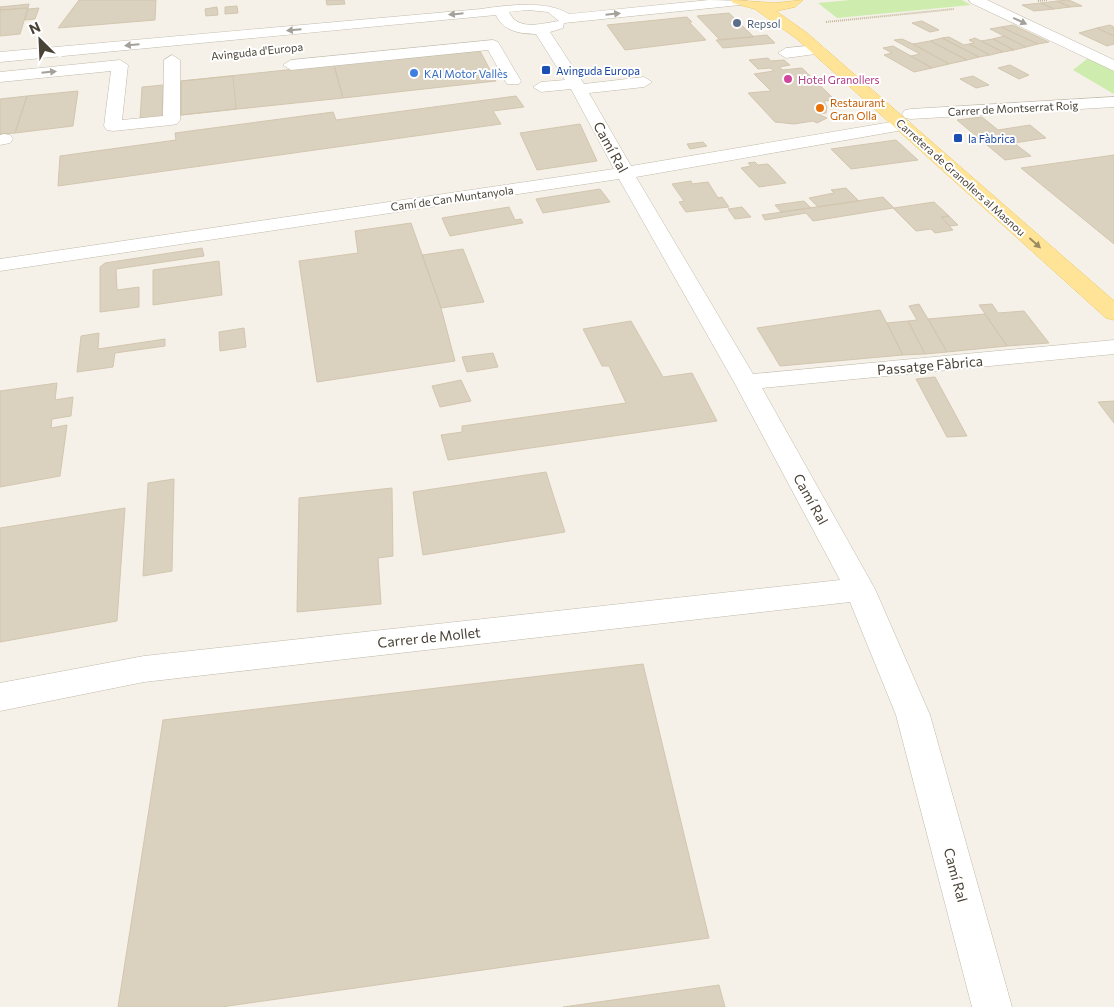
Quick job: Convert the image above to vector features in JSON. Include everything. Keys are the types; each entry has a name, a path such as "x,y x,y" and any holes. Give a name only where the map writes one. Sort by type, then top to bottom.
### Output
{"main road":[{"path":"739,0 760,6 790,2"},
{"name":"Carretera de Granollers al Masnou","path":"790,2 808,24 907,120 1114,313"},
{"name":"Carretera de Granollers al Masnou","path":"760,6 1039,224"}],"street":[{"path":"494,28 551,18 739,0"},
{"name":"Avinguda d'Europa","path":"0,57 39,48 269,27 417,18 504,9 520,2 551,18"},
{"path":"410,3 417,18"},
{"path":"551,18 573,3"},
{"path":"982,3 1114,66"},
{"path":"504,9 502,12 504,18 514,26"},
{"name":"Camí Ral","path":"551,18 577,86 746,382 860,590 914,714 992,1007"},
{"path":"444,32 453,49"},
{"path":"350,42 356,59"},
{"path":"291,65 493,45 513,81"},
{"path":"1092,55 1114,49"},
{"path":"786,53 818,50"},
{"name":"Avinguda d'Europa","path":"154,61 192,58"},
{"path":"120,65 113,126 171,120 172,60"},
{"path":"0,77 137,63"},
{"path":"541,87 644,82"},
{"name":"Carrer de Montserrat Roig","path":"907,120 1114,102"},
{"name":"Camí de Can Muntanyola","path":"0,265 483,187 625,173 907,120"},
{"name":"Passatge Fàbrica","path":"746,382 1114,347"},
{"name":"Carrer de Mollet","path":"0,697 144,669 860,590"}],"path":[{"path":"808,24 982,3 1048,0"}],"green space":[{"path":"850,0 962,0 971,5 837,18 818,3"},
{"path":"1092,55 1114,66 1114,94 1073,70"}],"building":[{"path":"79,0 156,0 155,20 58,28"},
{"path":"326,0 344,0 345,4 327,5"},
{"path":"1069,0 1082,6 1070,7 1057,1"},
{"path":"1057,1 1070,7 1054,9 1041,3"},
{"path":"1041,3 1054,9 1034,11 1022,5"},
{"path":"29,4 28,8 0,10 0,7"},
{"path":"237,6 238,13 225,14 225,7"},
{"path":"217,7 218,15 206,16 205,9"},
{"path":"28,8 20,34 0,36 0,10"},
{"path":"39,8 35,19 25,20 28,9"},
{"path":"729,13 754,37 720,40 697,16"},
{"path":"687,17 692,22 689,22 706,40 625,50 607,25"},
{"path":"922,21 939,30 930,32 912,23"},
{"path":"1013,25 1049,42 1038,44 1001,27"},
{"path":"1110,25 1114,27 1114,36 1097,28"},
{"path":"1001,27 1038,44 1026,47 990,29"},
{"path":"1097,28 1114,36 1114,44 1107,46 1079,33"},
{"path":"767,35 775,43 723,48 716,40"},
{"path":"1004,36 1026,47 1014,50 993,39"},
{"path":"949,37 964,45 969,44 990,55 979,57 942,38"},
{"path":"942,38 979,57 967,60 930,41"},
{"path":"975,38 1003,52 990,55 969,44 974,43 969,40"},
{"path":"902,39 949,64 932,68 911,56 920,54 894,40"},
{"path":"993,39 1014,50 1003,52 981,41"},
{"path":"930,41 967,60 949,64 913,44"},
{"path":"893,46 932,68 914,72 884,55 892,53 883,48"},
{"name":"KAI Motor Vallès","path":"480,51 496,81 343,98 334,65"},
{"path":"768,58 771,61 784,60 790,65 779,67 783,70 802,68 835,100 824,101 827,107 826,113 818,114 827,118 817,123 813,121 794,124 775,122 748,93 771,91 754,74 774,71 770,68 758,69 749,60"},
{"path":"334,65 343,98 181,115 181,81"},
{"path":"1010,65 1029,75 1019,79 998,68"},
{"path":"233,76 236,109 181,115 181,81"},
{"path":"973,76 989,85 976,88 960,79"},
{"path":"163,85 162,117 140,119 142,87"},
{"path":"78,91 73,126 15,133 27,96"},
{"path":"27,96 15,133 0,134 0,99"},
{"path":"516,96 524,107 493,111 501,124 58,186 60,156 176,140 175,133 333,112 336,120"},
{"path":"982,117 998,130 1030,125 1046,138 1014,143 1031,156 1005,160 957,120"},
{"path":"580,124 597,161 537,170 520,133"},
{"path":"896,140 918,160 851,169 831,149"},
{"path":"703,142 707,146 690,149 687,144"},
{"path":"1114,155 1114,244 1021,168"},
{"path":"755,162 758,165 768,164 786,183 759,187 741,168 751,166 748,163"},
{"path":"691,181 692,184 708,182 718,198 722,197 729,207 686,212 679,202 684,201 672,184"},
{"path":"846,188 859,201 818,207 809,198 834,193 831,190"},
{"path":"600,189 610,202 543,213 536,199"},
{"path":"883,197 894,208 934,202 949,216 941,217 953,230 935,233 931,229 916,231 893,208 813,221 806,213 765,220 762,215"},
{"path":"804,201 811,208 781,212 775,205"},
{"path":"509,207 515,220 521,219 523,223 450,236 442,218"},
{"path":"742,207 751,217 735,219 728,209"},
{"path":"949,216 958,225 950,226 941,217"},
{"path":"411,223 441,308 455,361 317,382 299,261 358,253 355,231"},
{"path":"202,248 204,256 116,269 117,290 139,287 139,307 100,312 100,267 105,263"},
{"path":"463,249 484,302 441,308 422,255"},
{"path":"219,261 222,295 153,305 153,270"},
{"path":"919,304 947,352 925,354 908,321 917,320 909,306"},
{"path":"992,304 998,313 1024,311 1049,343 1007,346 979,305"},
{"path":"880,310 903,355 780,366 757,328"},
{"path":"985,314 1007,346 947,352 928,319"},
{"path":"631,321 663,377 692,373 717,421 448,460 441,435 462,432 462,426 626,403 609,366 602,366 583,329"},
{"path":"908,321 925,354 903,355 887,323"},
{"path":"244,328 246,347 220,351 219,332"},
{"path":"99,333 98,349 165,339 165,346 115,353 113,367 77,372 81,336"},
{"path":"493,353 498,367 467,372 462,357"},
{"path":"935,377 967,436 947,437 916,379"},
{"path":"461,380 471,401 440,407 432,386"},
{"path":"57,383 55,400 73,397 71,416 52,419 51,428 67,425 60,476 0,487 0,391"},
{"path":"1114,401 1114,423 1098,402"},
{"path":"546,472 565,532 423,555 413,492"},
{"path":"174,479 172,571 143,576 148,483"},
{"path":"392,488 393,556 378,558 381,604 297,612 299,498"},
{"path":"125,508 117,621 0,642 0,528"},
{"path":"643,664 709,938 221,1007 118,1007 163,720"},
{"path":"719,985 725,1007 563,1007"}],"place":[{"name":"Repsol","path":"737,23"},
{"name":"Avinguda Europa","path":"546,70"},
{"name":"KAI Motor Vallès","path":"414,73"},
{"name":"Hotel Granollers","path":"788,79"},
{"name":"Restaurant Gran Olla","path":"820,108"},
{"name":"la Fàbrica","path":"958,138"}]}
